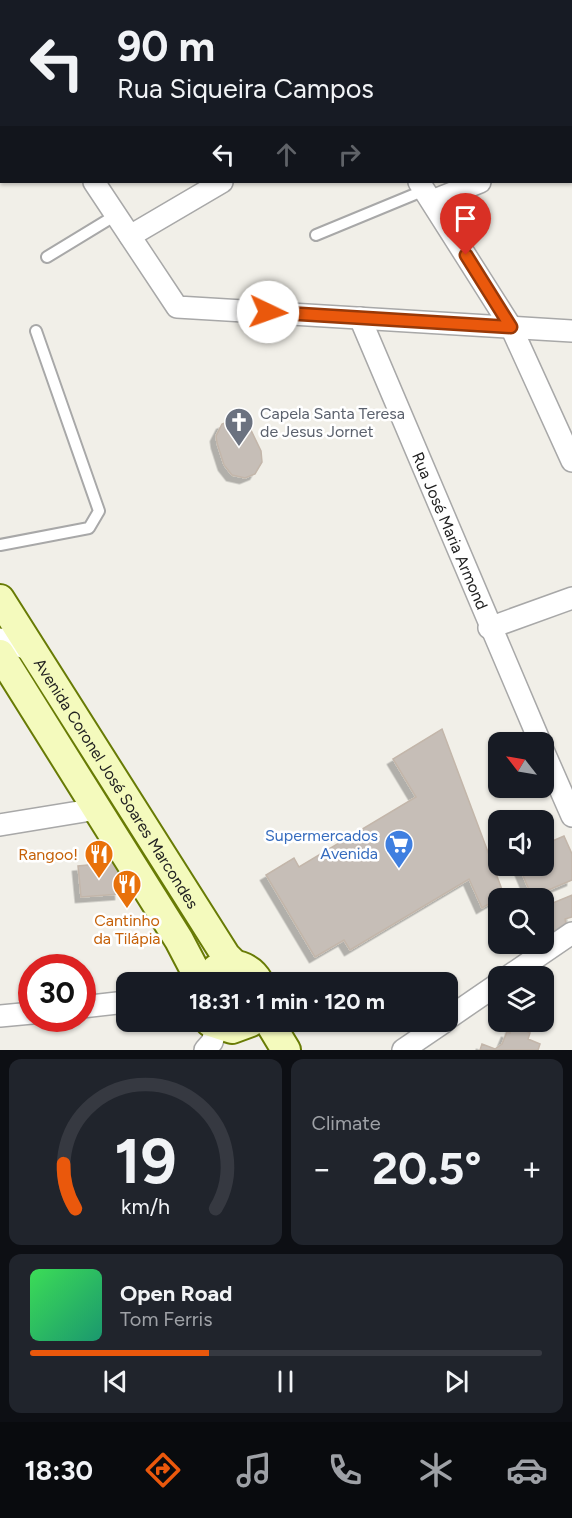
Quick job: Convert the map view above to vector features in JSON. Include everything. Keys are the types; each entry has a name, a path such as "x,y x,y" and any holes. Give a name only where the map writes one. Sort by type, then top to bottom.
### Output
{"main road":[{"name":"Avenida Coronel José Soares Marcondes","path":"0,599 226,956 234,964 250,972"},
{"name":"Avenida Coronel José Soares Marcondes","path":"0,654 198,972"},
{"path":"211,972 221,966 234,964"},
{"path":"275,1032 286,1050"}],"street":[{"path":"95,183 177,307 572,332"},
{"path":"130,236 220,183"},
{"path":"474,183 425,191 511,327 572,461"},
{"name":"Rua José Maria Armond","path":"360,318 489,628 536,732"},
{"path":"489,628 572,598"},
{"path":"0,639 31,650"},
{"path":"554,775 572,816"},
{"path":"0,825 97,809"},
{"path":"524,966 572,933"},
{"path":"458,1012 488,991"},
{"path":"96,1005 116,1003"},
{"path":"0,1016 18,1014"},
{"path":"403,1050 429,1032"}],"lane":[{"path":"316,235 425,191"},
{"path":"47,257 116,215"},
{"path":"0,545 89,528 99,511 36,331"}],"building":[{"name":"Capela Santa Teresa de Jesus Jornet","path":"235,419 247,422 261,451 262,462 255,474 245,478 232,475 224,465 217,443 216,436 222,424"},
{"path":"442,729 488,852 488,876 497,876 501,888 488,888 488,904 482,908 469,879 350,950 344,940 315,957 266,875 294,858 299,867 416,797 393,759"},
{"path":"564,836 572,854 572,880 553,888 528,888 523,876 554,876 554,840"},
{"name":"Rangoo!","path":"118,862 120,894 81,897 78,866"},
{"path":"572,895 572,917 565,919 566,923 554,932 554,902"},
{"path":"507,1032 530,1033 528,1039 540,1044 538,1050 480,1050 482,1044 495,1049 502,1044"}],"place":[{"name":"Capela Santa Teresa de Jesus Jornet","path":"239,448"},
{"name":"Supermercados Avenida","path":"399,870"},
{"name":"Rangoo!","path":"99,880"},
{"name":"Cantinho da Tilápia","path":"127,910"}],"route":[{"path":"268,312 511,327 466,255"}]}
